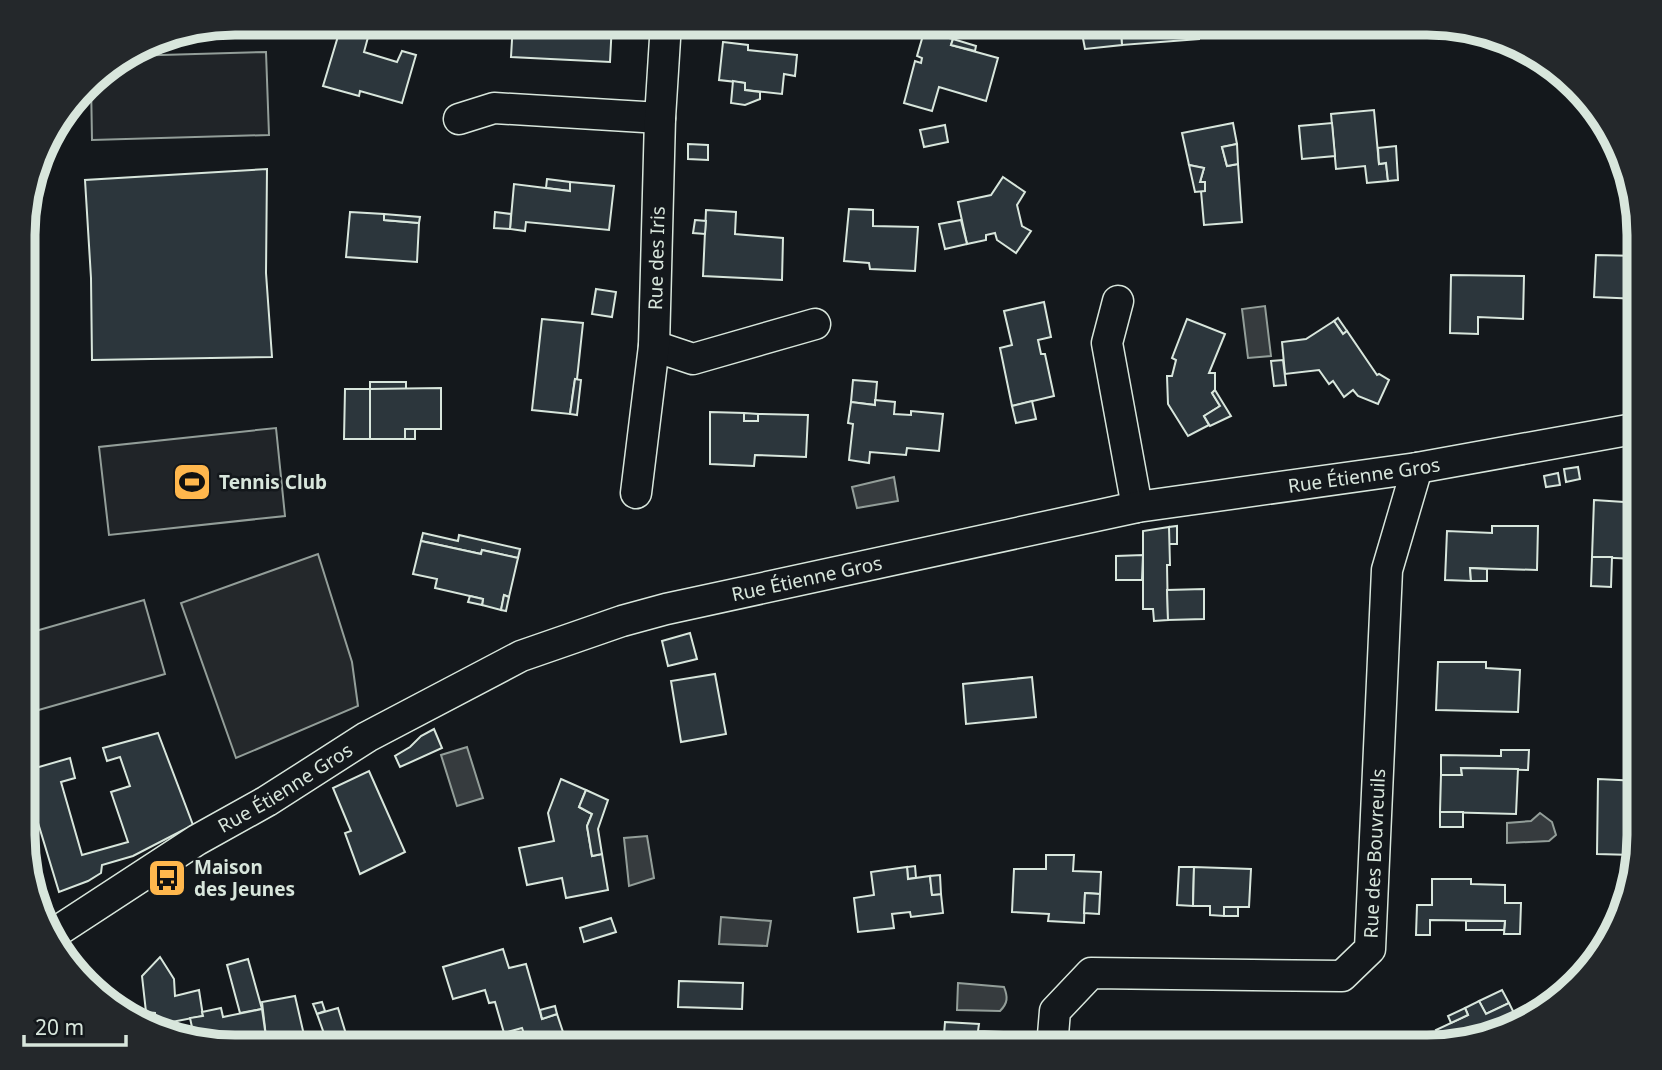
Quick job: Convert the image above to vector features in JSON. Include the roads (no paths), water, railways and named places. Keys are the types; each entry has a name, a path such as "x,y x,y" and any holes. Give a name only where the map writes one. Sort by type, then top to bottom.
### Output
{"street":[{"name":"Rue des Iris","path":"636,493 654,346 660,118 665,35"},
{"path":"459,119 494,108 660,118"},
{"path":"1118,301 1107,342 1138,507"},
{"path":"654,346 693,359 815,324"},
{"name":"Rue Étienne Gros","path":"59,930 197,840 267,801 367,737 521,656 622,621 666,609 1138,507 1417,468 1627,430"},
{"name":"Rue des Bouvreuils","path":"1053,1035 1055,1012 1091,974 1342,976 1370,949 1387,570 1417,468"}],"place":[{"name":"Tennis Club","path":"192,482"},
{"name":"Maison des Jeunes","path":"167,878"}]}
